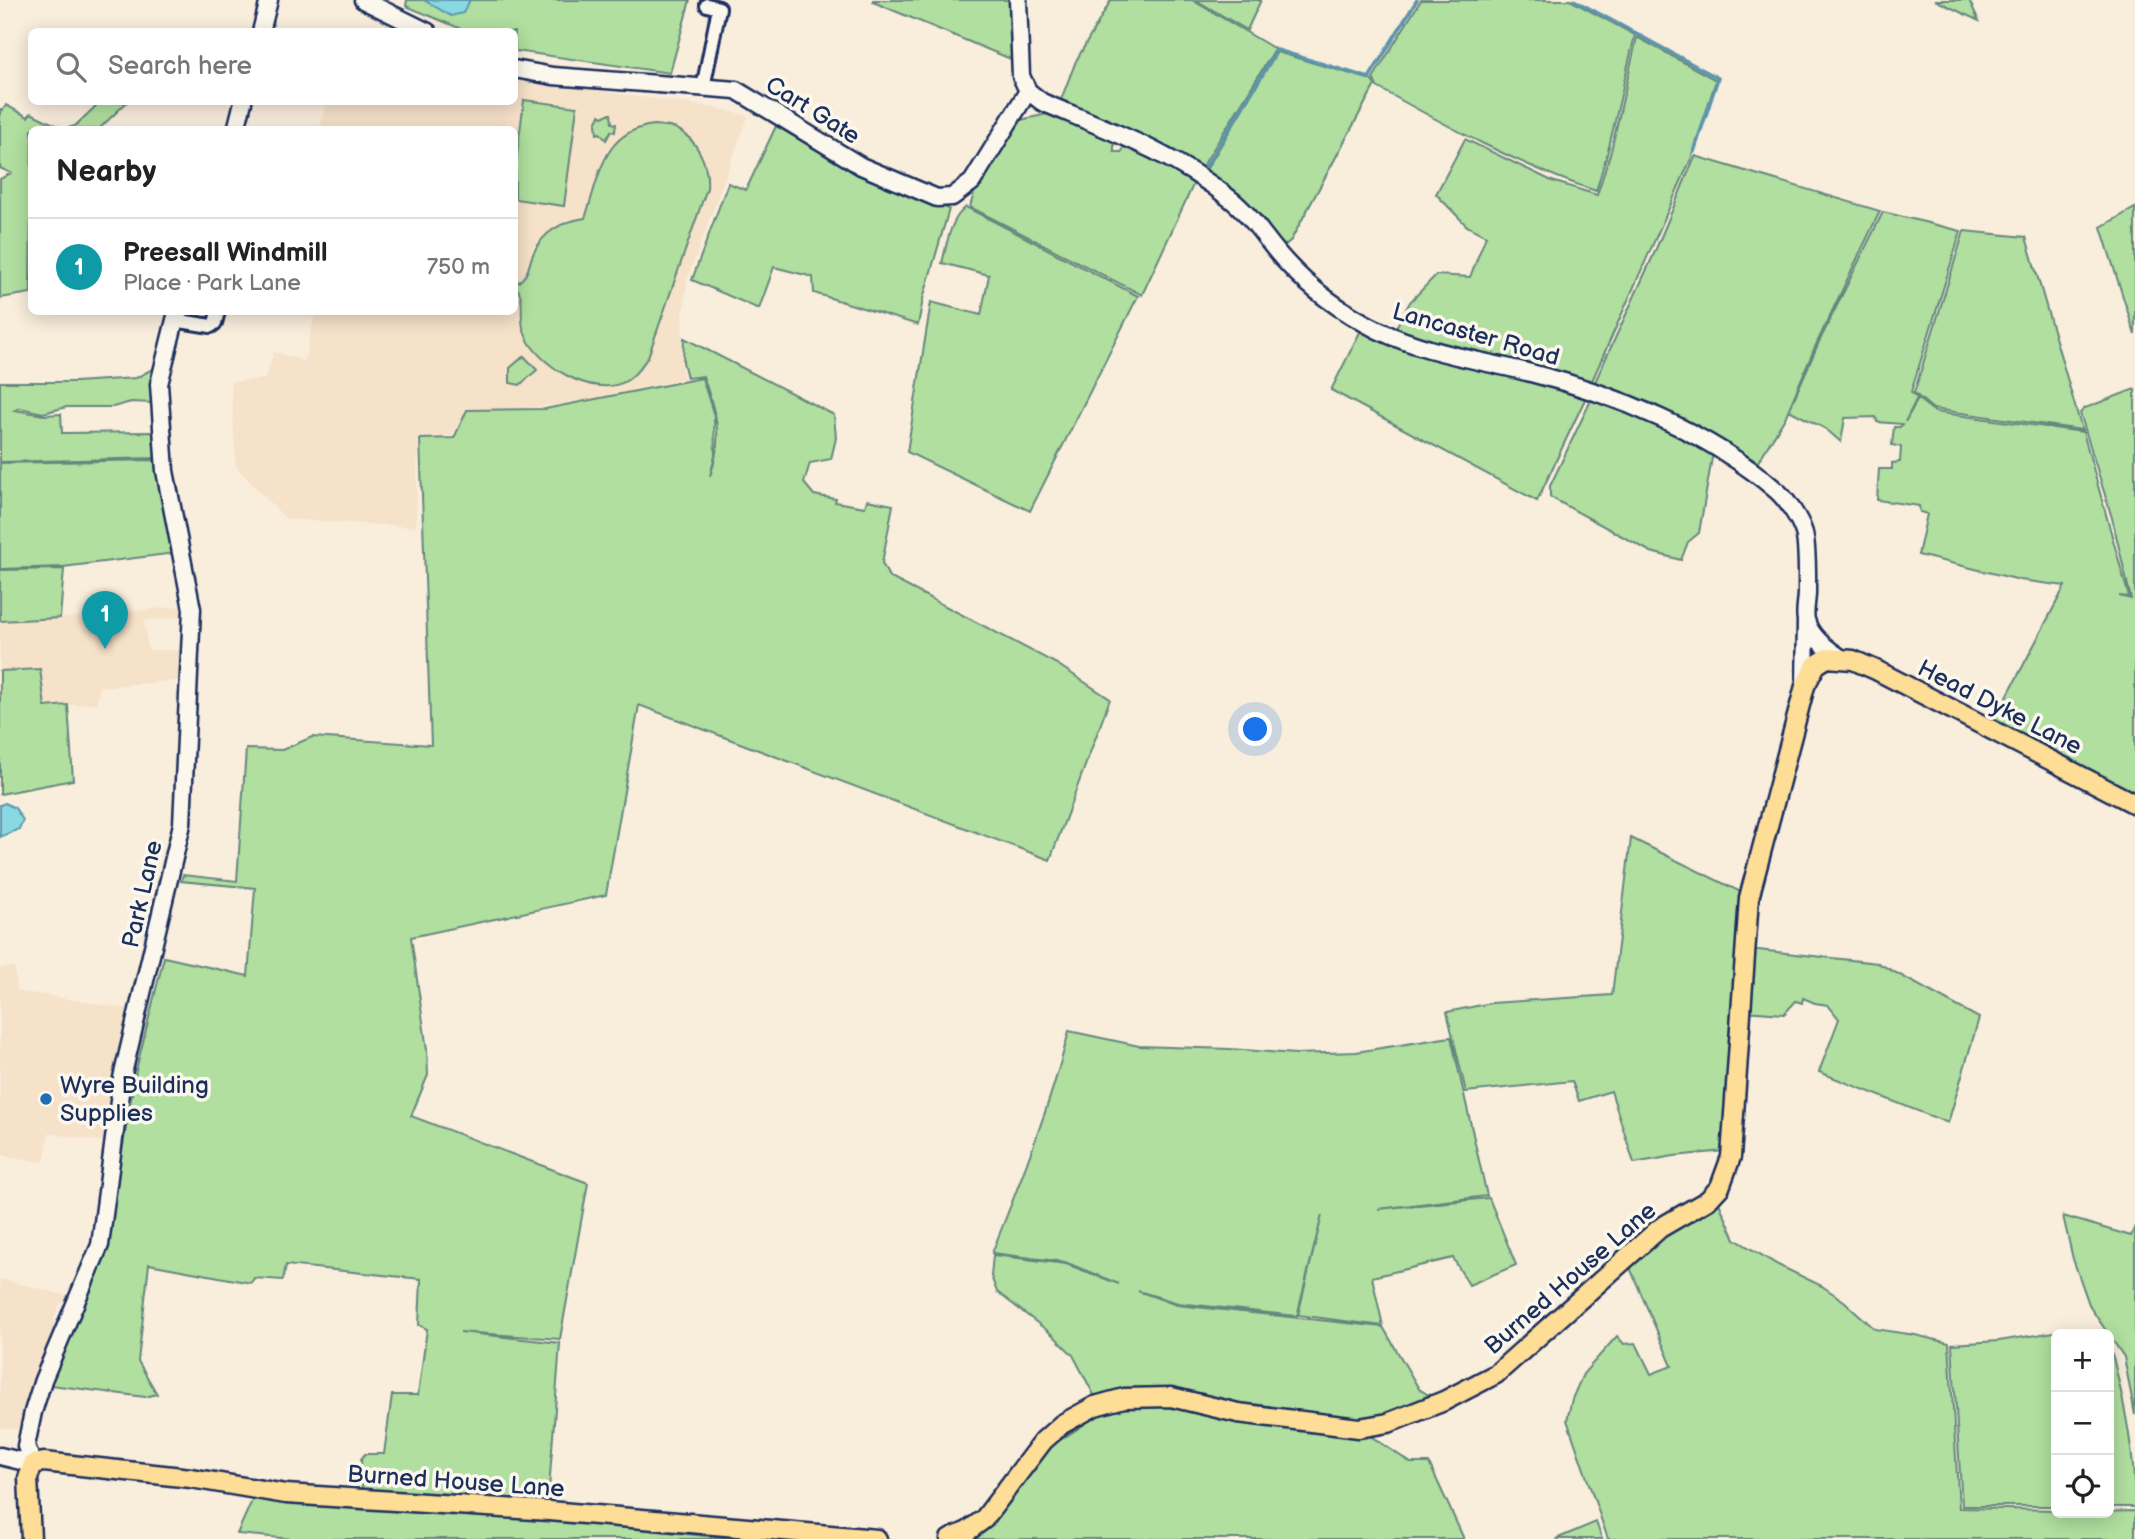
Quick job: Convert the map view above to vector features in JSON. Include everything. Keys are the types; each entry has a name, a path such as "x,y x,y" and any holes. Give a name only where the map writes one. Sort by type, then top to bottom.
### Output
{"main road":[{"path":"262,28 269,0"},
{"path":"363,0 420,28"},
{"path":"1018,0 1021,76 1028,91"},
{"name":"Cart Gate","path":"518,70 566,78 736,90 861,166 937,198 952,197 972,182 1028,91"},
{"name":"Lancaster Road","path":"1028,91 1042,102 1161,153 1199,176 1231,199 1309,286 1338,307 1378,330 1425,348 1534,374 1649,411 1735,457 1780,493 1804,531 1807,593 1805,686"},
{"path":"237,126 242,105"},
{"name":"Park Lane","path":"33,1464 26,1446 33,1412 43,1380 100,1245 122,1078 182,824 192,609 165,471 159,384 176,316"},
{"path":"1805,620 1820,643 1841,658"},
{"name":"Burned House Lane","path":"950,1539 985,1519 1043,1441 1062,1424 1095,1406 1124,1398 1171,1397 1238,1413 1359,1428 1388,1423 1444,1401 1496,1374 1660,1228 1708,1200 1720,1187 1731,1157 1749,898 1805,686 1816,665 1827,658 1841,658"},
{"name":"Head Dyke Lane","path":"1841,658 1853,660 1898,681 2135,804"},
{"path":"0,1456 33,1464 28,1478 31,1539"},
{"name":"Burned House Lane","path":"33,1464 58,1462 134,1471 286,1494 549,1511 877,1539"}],"street":[{"path":"703,88 719,8 707,5"},
{"name":"Park Lane","path":"176,316 211,326 217,315"}],"shaded area":[{"path":"518,79 717,108 748,116 687,280 681,364 684,379 541,407 467,410 452,436 418,437 416,527 286,519 236,467 231,382 265,379 274,352 305,361 314,315 518,315 518,126 321,126 325,105 518,105"},
{"path":"184,606 181,617 144,620 148,650 182,650 185,680 99,687 97,703 45,707 40,669 0,671 0,621"},
{"path":"14,967 17,991 134,1010 103,1142 49,1133 44,1162 0,1155 0,968"},
{"path":"0,1279 68,1296 58,1307 54,1318 55,1335 25,1430 0,1427"}],"green space":[{"path":"407,0 690,0 670,73 518,51 518,28 459,28 406,6"},
{"path":"1011,0 1013,60 873,2"},
{"path":"1111,0 1192,0 1275,49 1201,169 1060,102 1076,61"},
{"path":"1196,0 1261,0 1247,30"},
{"path":"1421,0 1570,0 1635,35 1596,191 1511,157 1377,87 1373,78"},
{"path":"1935,0 1969,0 1979,21"},
{"path":"1637,37 1716,80 1691,159 1591,383 1446,349 1394,331 1410,302 1436,275 1470,277 1486,236 1467,226 1436,194 1465,139 1552,181 1597,195 1611,151"},
{"path":"1277,52 1371,80 1375,85 1291,240 1283,247 1237,194 1206,170"},
{"path":"524,100 577,107 564,206 518,199 518,147"},
{"path":"6,105 28,117 31,113 58,126 28,126 28,293 0,298 0,179 11,173 0,168 0,109 3,110"},
{"path":"97,105 124,105 102,126 75,126"},
{"path":"1052,113 1114,141 1114,152 1122,152 1124,145 1171,166 1195,181 1142,295 970,207 976,186 1016,121"},
{"path":"611,114 612,123 616,124 615,132 611,131 606,140 600,133 597,134 596,123 600,115 603,117"},
{"path":"654,125 666,126 684,134 701,154 707,188 648,357 626,381 613,386 598,386 567,376 552,366 530,343 524,331 518,283 526,273 543,238 562,225 585,218 600,172 613,146 623,136"},
{"path":"776,126 857,173 949,209 918,325 814,293 813,277 774,267 759,309 692,280 728,183 746,190"},
{"path":"1695,156 1880,211 1815,347 1785,418 1758,462 1654,404 1594,384 1653,256"},
{"path":"966,207 1138,296 1030,511 907,452 931,302 981,315 989,275 942,263 956,218"},
{"path":"2135,208 2135,335 2101,227"},
{"path":"1883,212 1961,231 1911,392 1917,398 1905,422 1918,399 1935,412 2083,432 2129,597 2119,596 2131,599 2112,518 2080,413 2085,408 2135,389 2135,798 1993,723 2065,586 2020,580 1918,555 1927,514 1920,512 1919,506 1877,500 1879,469 1892,469 1892,463 1900,462 1901,447 1892,445 1894,427 1900,427 1902,424 1877,422 1876,417 1845,418 1841,442 1826,429 1789,410"},
{"path":"1964,231 2026,237 2082,430 1933,409 1914,393"},
{"path":"1362,328 1586,397 1537,501 1331,390"},
{"path":"684,338 834,415 836,438 831,459 810,463 804,483 814,495 836,499 835,502 865,507 867,500 893,505 882,563 889,577 1057,664 1110,699 1050,860 639,705 606,895 411,937 428,1075 411,1116 588,1183 560,1339 460,1332 560,1343 548,1503 362,1490 361,1459 365,1454 384,1454 392,1395 418,1395 427,1329 419,1325 421,1279 286,1265 283,1280 254,1278 251,1283 149,1264 138,1361 157,1394 145,1397 50,1385 98,1266 109,1226 136,1070 164,957 248,976 255,888 181,881 183,875 237,881 246,749 282,750 312,737 431,745 420,439 454,438 467,410 545,409 702,378 714,416 715,456 710,476 717,449 715,414 703,376 687,378 683,362"},
{"path":"524,356 537,370 520,385 510,383 510,368"},
{"path":"156,367 153,403 131,402 113,407 67,407 43,413 20,408 15,410 44,415 61,414 62,433 154,432 156,458 0,462 0,382 75,382 136,378"},
{"path":"1592,398 1634,412 1713,452 1699,533 1688,542 1681,560 1651,552 1550,497 1550,486"},
{"path":"157,460 176,553 63,567 0,569 0,463"},
{"path":"64,569 60,618 0,621 0,570"},
{"path":"40,669 45,707 68,705 73,780 0,794 0,671"},
{"path":"1631,838 1743,893 1724,1151 1634,1163 1611,1091 1579,1101 1572,1081 1466,1092 1447,1012 1491,1003 1612,995"},
{"path":"1749,949 1878,963 1979,1018 1948,1123 1819,1072 1839,1019 1828,1005 1803,998 1802,1003 1796,1001 1784,1014 1744,1011"},
{"path":"1069,1031 1139,1046 1296,1054 1356,1052 1451,1037 1487,1196 1378,1209 1489,1198 1516,1265 1469,1285 1453,1258 1372,1277 1383,1326 1298,1315 1322,1215 1297,1316 1178,1303 1138,1291 1177,1305 1383,1327 1419,1389 1437,1397 1369,1422 1100,1400 1094,1395 1073,1355 1053,1335 997,1292 991,1276 993,1255 1066,1264 1119,1284 1065,1262 992,1253 1044,1115"},
{"path":"1719,1203 1735,1239 1778,1265 1822,1286 1844,1301 1875,1329 1949,1343 1959,1508 2051,1510 2051,1518 2114,1518 2114,1512 2135,1511 2135,1539 1608,1539 1567,1420 1572,1399 1583,1374 1617,1336 1624,1344 1636,1343 1651,1374 1672,1366 1628,1263 1662,1233"},
{"path":"2063,1216 2131,1236 2135,1226 2135,1415 2124,1357 2114,1342 2114,1329 2105,1329 2090,1307 2073,1259"},
{"path":"2051,1332 2051,1506 1962,1506 1952,1344 1999,1341"},
{"path":"2114,1361 2128,1431 2135,1507 2114,1507"},
{"path":"1162,1402 1369,1435 1411,1463 1429,1463 1464,1539 970,1539 988,1528 1047,1449 1106,1410"},
{"path":"254,1496 356,1507 563,1521 734,1539 292,1539 237,1534"},
{"path":"1596,1522 1602,1539 1556,1539"}],"water":[{"path":"424,0 470,0 463,13 451,16"},
{"path":"5,803 15,808 23,820 19,829 0,837 0,805"}],"waterway":[{"path":"1205,168 1277,50 1369,78 1417,0"},
{"path":"1574,0 1718,78 1694,152"}],"place":[{"name":"Preesall Windmill","path":"105,649"},
{"name":"Wyre Building Supplies","path":"46,1099"}]}
